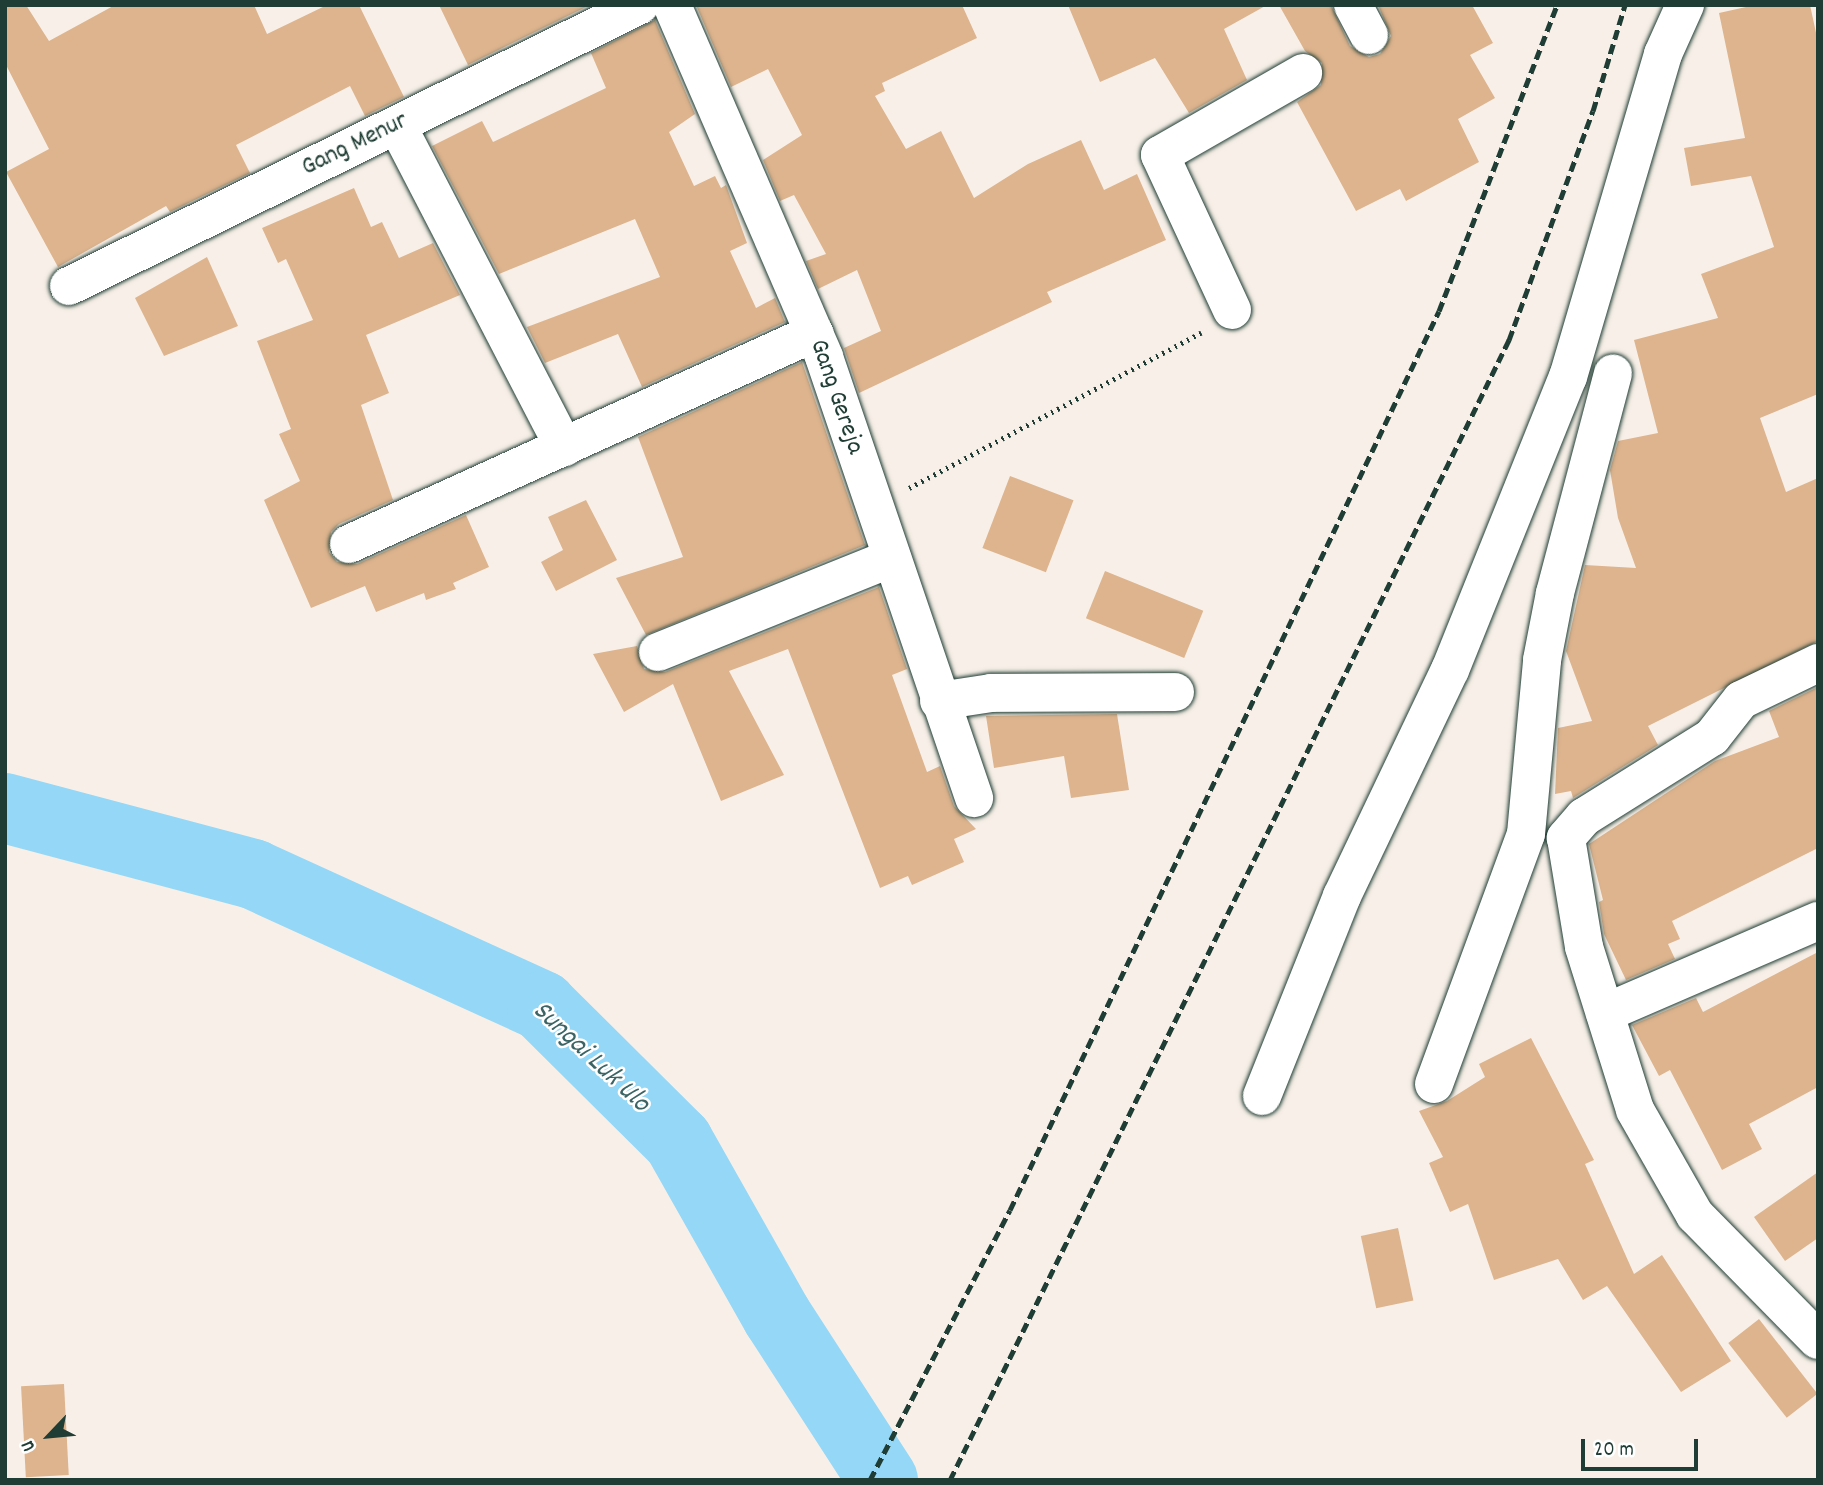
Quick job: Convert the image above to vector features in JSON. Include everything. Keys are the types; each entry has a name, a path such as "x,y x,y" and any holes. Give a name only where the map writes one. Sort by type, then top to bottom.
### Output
{"street":[{"name":"Gang Menur","path":"69,286 640,5"},
{"name":"Gang Gereja","path":"672,5 814,333 974,798"},
{"path":"1262,1097 1342,896 1450,670 1568,377 1663,54 1685,5"},
{"path":"1232,310 1160,155 1303,73"},
{"path":"397,125 564,447"},
{"path":"349,544 814,333"},
{"path":"1434,1084 1526,834 1542,660 1569,527 1613,374"},
{"path":"1548,422 1596,437"},
{"path":"658,652 892,558"},
{"path":"1818,663 1741,700 1712,737 1584,817 1566,838 1584,947 1635,1110 1695,1215 1818,1340"},
{"path":"939,701 991,693 1175,692"},
{"path":"1526,834 1566,838"},
{"path":"1605,1013 1818,921"}],"path":[{"path":"874,506 1225,320 1232,310"}],"building":[{"path":"5,5 26,5 49,41 115,5 254,5 267,34 327,5 359,5 404,97 365,116 350,86 236,145 250,173 170,212 166,206 58,267 6,172 49,149 5,63"},
{"path":"439,5 590,5 468,65"},
{"path":"696,5 962,5 977,38 882,83 885,91 875,96 906,149 941,131 974,198 1028,164 1081,140 1104,190 1137,174 1166,240 1047,292 1052,302 859,393 844,348 881,331 857,270 818,289 806,261 826,254 794,195 780,201 763,160 802,135 768,69 731,87"},
{"path":"1068,5 1267,5 1224,29 1247,80 1189,113 1155,58 1100,82"},
{"path":"1279,5 1331,5 1350,46 1369,57 1380,54 1391,36 1378,5 1472,5 1493,43 1470,55 1495,98 1458,119 1479,162 1406,201 1400,189 1356,211 1297,102 1321,85 1322,63 1305,51"},
{"path":"1755,5 1810,5 1818,42 1818,394 1760,418 1786,492 1818,478 1818,641 1648,726 1658,745 1573,798 1571,791 1555,794 1558,728 1592,721 1566,651 1585,565 1636,568 1618,518 1610,470 1618,441 1658,433 1634,340 1718,318 1701,274 1774,247 1751,176 1691,186 1684,148 1745,138 1719,13"},
{"path":"655,20 695,114 669,132 694,186 715,176 721,188 726,185 747,243 730,251 756,308 775,298 785,322 642,387 618,334 545,363 527,327 660,277 635,219 499,274 432,146 482,121 493,142 606,88 591,53"},
{"path":"354,188 371,227 382,222 399,258 433,243 460,295 366,335 389,393 361,405 393,500 339,524 331,532 329,552 337,562 357,564 466,515 489,567 453,583 456,589 426,600 424,593 376,612 365,586 311,608 264,500 300,481 279,434 291,429 257,341 313,320 286,259 278,263 262,228"},
{"path":"207,257 238,326 164,356 135,298"},
{"path":"802,362 865,545 646,635 616,578 683,557 638,437"},
{"path":"1010,476 1073,500 1046,572 982,548"},
{"path":"586,500 617,560 556,591 541,562 563,550 548,517"},
{"path":"1105,571 1203,611 1184,658 1086,618"},
{"path":"879,587 907,669 892,675 927,772 940,766 954,806 976,829 954,839 964,862 912,885 908,876 880,888 788,649 729,671 784,775 721,801 673,684 624,712 593,654 637,646 644,669 665,672"},
{"path":"1818,687 1818,848 1672,921 1680,939 1668,944 1675,959 1626,980 1604,934 1599,902 1603,900 1589,844 1715,761 1779,737 1769,711"},
{"path":"1117,714 1129,790 1071,798 1064,756 994,768 986,716"},
{"path":"1818,952 1818,1087 1749,1124 1762,1149 1722,1170 1670,1070 1659,1076 1632,1025 1696,998 1703,1012"},
{"path":"1531,1038 1594,1160 1585,1164 1634,1274 1662,1255 1731,1361 1681,1392 1607,1286 1583,1300 1558,1259 1494,1280 1468,1204 1450,1212 1429,1163 1443,1157 1419,1111 1447,1101 1485,1077 1479,1064"},
{"path":"1818,1172 1818,1238 1785,1261 1754,1217"},
{"path":"1398,1228 1413,1300 1376,1308 1361,1236"},
{"path":"1759,1319 1817,1394 1787,1418 1728,1343"},
{"path":"64,1384 69,1475 26,1477 21,1386"}],"waterway":[{"name":"Sungai Luk Ulo","path":"5,808 253,874 542,1006 678,1141 777,1316 883,1480"}],"railway":[{"path":"870,1480 1010,1210 1439,311 1557,5"},
{"path":"950,1480 1509,340 1593,111 1625,5"}]}
